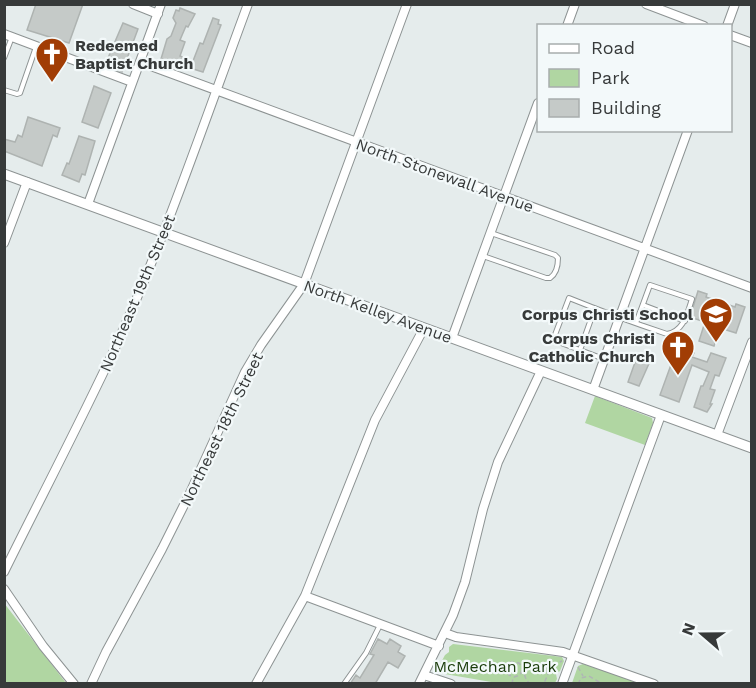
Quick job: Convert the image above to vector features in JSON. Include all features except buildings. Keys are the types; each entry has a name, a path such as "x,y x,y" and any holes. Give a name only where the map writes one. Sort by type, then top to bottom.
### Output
{"street":[{"path":"133,4 158,14"},
{"path":"88,204 161,4"},
{"name":"Northeast 19th Street","path":"4,572 115,347 164,232 248,4"},
{"name":"Northeast 18th Street","path":"91,684 115,634 186,502 245,372 304,284 406,4"},
{"path":"568,24 574,4"},
{"path":"646,4 699,24"},
{"path":"729,24 735,4"},
{"path":"8,36 132,82"},
{"path":"732,36 752,43"},
{"name":"North Stonewall Avenue","path":"140,62 216,92 752,288"},
{"path":"452,338 537,106"},
{"path":"593,390 687,132"},
{"name":"North Kelley Avenue","path":"4,174 752,448"},
{"path":"4,243 27,182"},
{"path":"256,684 305,596 375,420 424,328"},
{"path":"717,435 752,342"},
{"path":"419,684 445,633 465,582 483,509 498,462 541,371"},
{"path":"562,684 662,415"},
{"path":"4,589 43,646 74,684"},
{"path":"305,596 439,646"},
{"path":"445,633 456,637 573,655 654,684"},
{"path":"424,675 450,684"}],"lane":[{"path":"4,58 8,36"},
{"path":"4,90 20,93 37,46"},
{"path":"483,255 546,278 554,275 558,258 555,255 491,232"},
{"path":"604,359 553,340 569,298 619,317 667,334 678,329 685,321 692,299 650,285 636,323"},
{"path":"643,305 685,321"},
{"path":"580,350 595,308"},
{"path":"344,684 366,653 380,624"}],"path":[{"path":"513,677 507,671 509,663 517,662 521,665 530,684"},
{"path":"513,677 519,676 531,663 541,663 548,674 543,683"},
{"path":"577,664 583,676"},
{"path":"578,684 583,676"},
{"path":"583,676 593,677 599,682 609,684"},
{"path":"512,684 513,677"}],"green space":[{"path":"595,396 652,418 653,423 645,445 585,423"},
{"path":"4,603 66,683 5,683"},
{"name":"McMechan Park","path":"453,644 562,657 564,661 560,671 556,674 555,683 497,683 439,673 438,668 449,652 449,647"},
{"name":"McMechan Park","path":"583,664 640,683 572,683 578,666"}],"place":[{"name":"Redeemed Baptist Church","path":"52,83"},
{"name":"Corpus Christi School","path":"716,343"},
{"name":"Corpus Christi Catholic Church","path":"678,376"}]}
